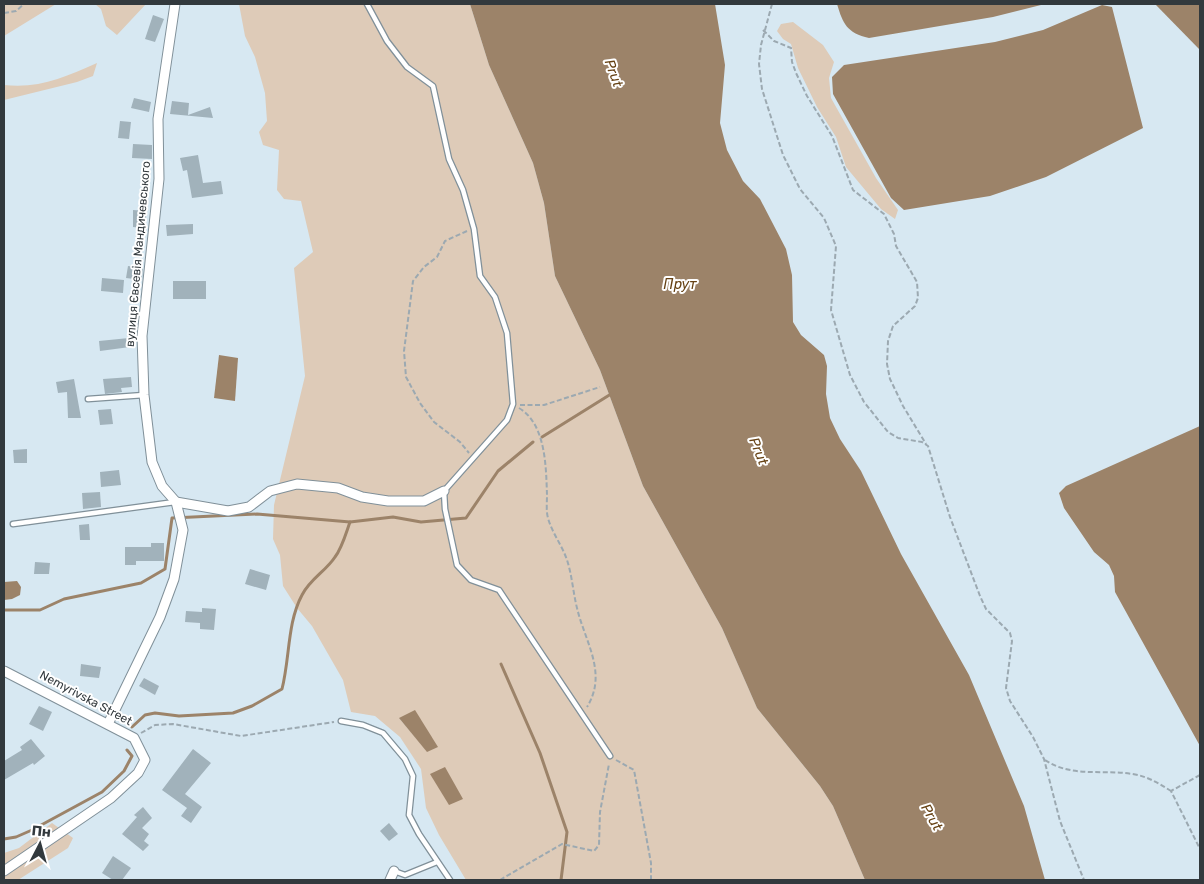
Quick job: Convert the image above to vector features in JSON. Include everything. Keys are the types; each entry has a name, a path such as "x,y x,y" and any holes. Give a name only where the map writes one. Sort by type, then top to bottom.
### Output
{"street":[{"name":"вулиця Євсевія Мандичевського","path":"108,724 160,617 174,579 183,530 178,505 162,486 152,462 144,395 142,336 159,179 158,119 174,4"},
{"path":"178,505 228,511 249,507 270,491 297,484 338,488 362,497 388,501 424,502 444,491"},
{"name":"Nemyrivska Street","path":"4,671 134,738 145,760 138,773 111,798 4,871"}],"lane":[{"path":"367,4 387,41 402,61 433,86 449,159 463,190 474,229 480,276 495,297 507,333 512,404 507,420 444,491 445,509 457,565 471,580 499,590 610,756"},
{"path":"88,399 144,395"},
{"path":"12,524 178,505"},
{"path":"342,721 363,725 383,733 405,759 413,776 409,815 450,880"},
{"path":"392,876 405,874 437,862"}],"path":[{"path":"4,13 16,10 24,4"},
{"path":"772,4 770,18 763,30 759,64 762,88 783,154 800,189 824,218 836,246 831,310 852,381 864,402 888,432 898,438 922,442 928,446"},
{"path":"763,30 774,41 791,48 792,62 796,73 807,96 832,136 853,190 884,214 894,234 896,246 916,282 918,298 915,306 893,326 888,340 887,364 890,379 903,406 928,446 950,517 980,596 986,608 1010,633 1012,641 1006,688 1010,701 1033,737 1044,759 1060,821 1084,880"},
{"path":"473,459 460,442 434,422 420,403 406,377 404,351 413,281 424,266 437,257 445,241 474,229"},
{"path":"512,404 544,406 600,387"},
{"path":"512,404 527,413 538,431 545,459 547,516 566,559 577,610 590,643 595,665 595,689 582,714"},
{"path":"134,738 155,724 173,724 241,736 342,721"},
{"path":"500,880 562,844 594,851 599,845 600,812 610,756 634,770 651,863 651,880"},
{"path":"1044,759 1056,767 1078,772 1132,774 1150,778 1171,791 1200,849"},
{"path":"1171,791 1200,775"}],"shaded area":[{"path":"4,4 56,4 4,36"},
{"path":"95,4 146,4 117,35 106,26 101,9"},
{"path":"239,4 470,4 489,65 533,163 544,203 555,276 600,370 643,486 722,628 757,708 820,786 833,806 865,880 466,880 439,835 426,808 421,769 400,737 375,716 351,712 343,680 312,626 297,608 283,586 280,555 273,539 274,505 305,376 294,268 313,252 301,201 284,199 277,190 279,150 263,145 259,132 267,121 265,93 255,57 245,36","holes":["399,718 437,746 427,751"]},
{"path":"793,22 823,45 834,62 829,78 831,98 876,178 898,210 895,219 881,209 846,167 836,137 817,107 798,68 791,44 783,39 777,31 781,24"},
{"path":"97,63 93,76 77,82 4,100 4,85 29,85 52,81"},
{"path":"52,823 73,838 68,848 18,880 4,880 4,853 19,848"}],"water":[{"name":"Прут","path":"470,4 715,4 725,65 720,123 727,150 743,181 760,199 786,249 792,275 793,322 801,335 824,355 827,366 826,394 830,418 840,439 861,471 901,554 969,675 1024,806 1045,880 865,880 833,806 820,786 757,708 722,628 643,486 600,370 555,276 544,203 533,163 489,65"},
{"path":"837,4 1045,4 993,17 869,38 847,27 841,17"},
{"path":"1155,4 1200,4 1200,50"},
{"path":"1102,5 1112,7 1143,128 1046,177 990,196 904,210 891,198 833,94 832,77 844,65 995,42 1043,30"},
{"path":"219,355 238,358 235,401 214,398"},
{"path":"1200,426 1200,746 1115,592 1114,576 1109,565 1094,552 1064,508 1059,493 1066,486"},
{"path":"17,581 21,587 20,595 4,600 4,582"},
{"path":"415,710 438,747 427,752 399,718"},
{"path":"445,767 463,799 449,805 430,774"}],"building":[{"path":"153,15 164,19 155,42 145,39"},
{"path":"134,98 151,102 149,112 131,108"},
{"path":"172,101 189,103 188,115 210,107 213,118 170,114"},
{"path":"120,121 131,122 129,139 118,138"},
{"path":"133,144 152,145 152,159 132,158"},
{"path":"198,155 203,183 221,181 223,194 192,198 187,170 183,171 180,158"},
{"path":"133,210 146,211 146,228 133,227"},
{"path":"193,224 193,234 167,236 166,225"},
{"path":"128,266 143,268 142,280 126,278"},
{"path":"102,278 124,280 123,293 101,291"},
{"path":"173,281 206,281 206,299 173,299"},
{"path":"129,338 130,347 100,351 99,341"},
{"path":"131,377 132,387 121,388 122,392 105,394 103,379"},
{"path":"74,379 81,418 68,418 67,392 58,393 56,382"},
{"path":"111,409 113,424 100,425 98,410"},
{"path":"27,449 27,463 14,463 13,450"},
{"path":"119,470 121,485 101,487 100,472"},
{"path":"100,492 101,507 83,509 82,493"},
{"path":"89,524 90,540 80,540 79,525"},
{"path":"151,543 164,543 164,561 136,561 136,565 125,565 125,547 151,547"},
{"path":"35,562 50,563 49,574 34,574"},
{"path":"250,569 270,575 266,590 245,584"},
{"path":"202,608 216,609 214,630 200,629 200,623 185,622 186,611 202,612"},
{"path":"81,664 101,667 99,678 80,676"},
{"path":"144,678 159,686 155,695 139,686"},
{"path":"39,706 52,712 43,731 29,724"},
{"path":"31,739 45,756 34,765 33,763 4,780 4,761 22,750 20,747"},
{"path":"193,749 211,763 185,794 202,807 191,823 181,816 187,808 162,790"},
{"path":"143,807 152,818 142,828 149,834 144,841 149,845 143,851 122,834 137,817 134,815"},
{"path":"389,823 398,834 389,841 380,831"},
{"path":"113,856 131,868 122,880 113,880 102,873"}],"waterway":[{"path":"542,437 611,394"},
{"path":"4,610 40,610 64,599 141,583 165,569 172,518 257,514 350,522 393,517 421,522 466,518 498,471 533,442"},
{"path":"132,727 145,715 155,713 179,716 233,713 252,706 282,689 291,629 297,606 305,589 337,553 350,522"},
{"path":"501,664 540,753 567,832 561,880"},
{"path":"4,839 16,837 32,830 102,792 124,771 132,756 127,750"}],"water label":[{"name":"Prut","path":"614,73"},
{"name":"Prut","path":"759,451"},
{"name":"Prut","path":"932,817"}]}
